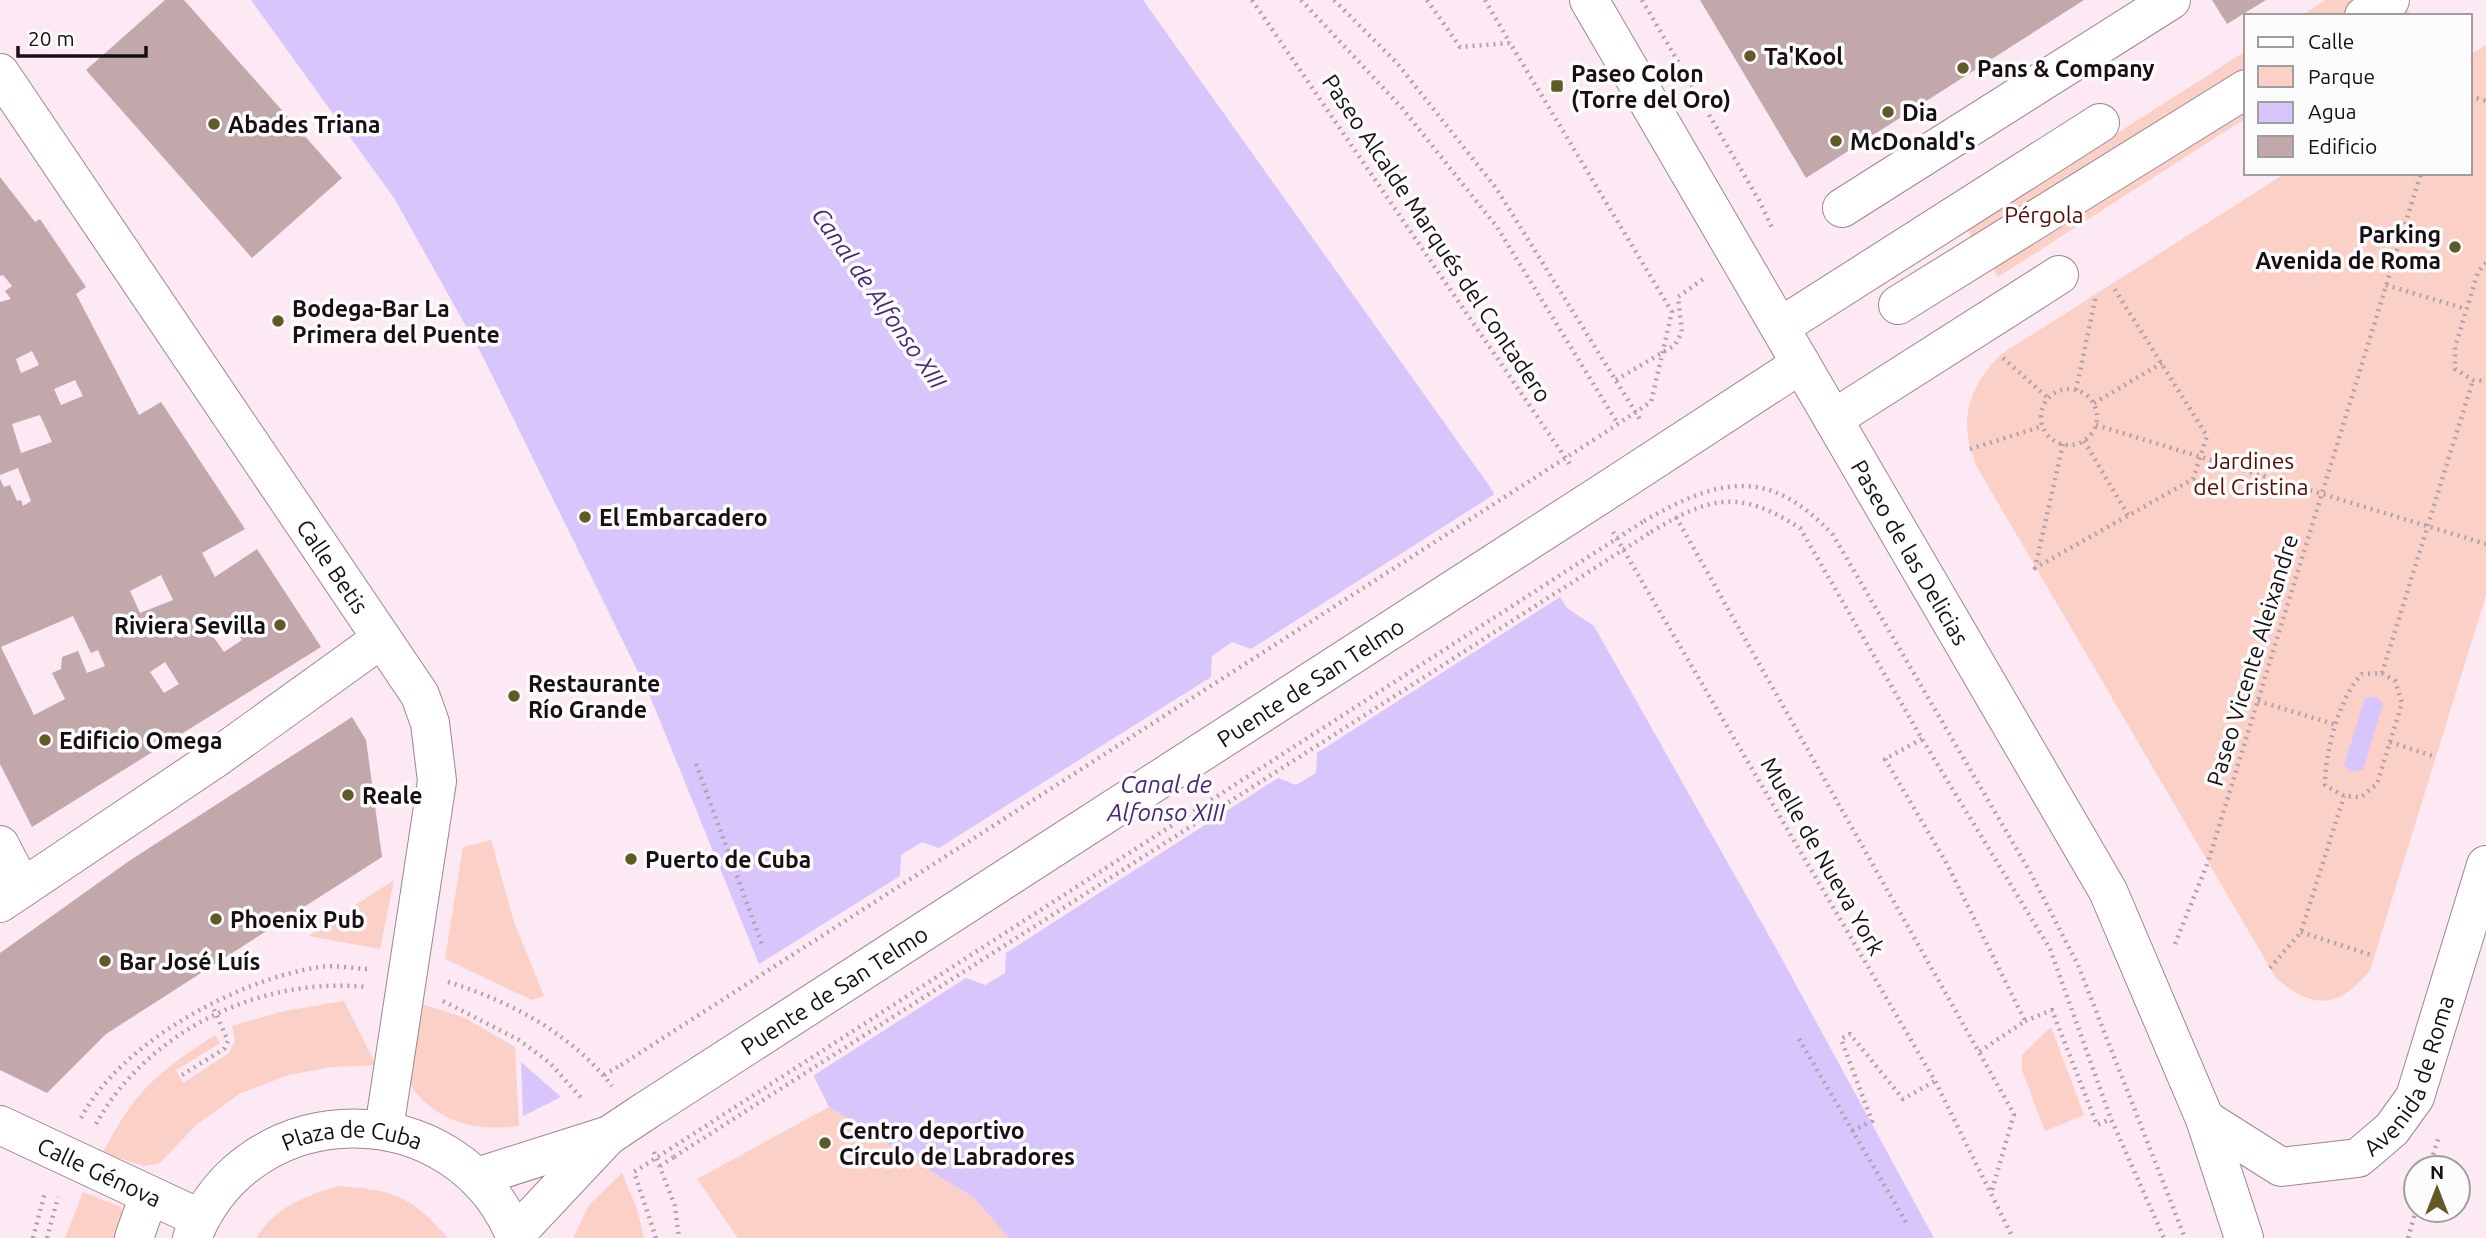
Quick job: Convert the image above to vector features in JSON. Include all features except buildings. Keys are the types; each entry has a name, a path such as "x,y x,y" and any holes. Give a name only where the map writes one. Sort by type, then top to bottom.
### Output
{"main road":[{"name":"Paseo de las Delicias","path":"1589,0 2108,891 2205,1119 2244,1238"},
{"path":"1842,208 2171,0"},
{"path":"2367,14 2390,0"},
{"name":"Calle Betis","path":"0,73 420,695 430,723 436,762 435,809 384,1129"},
{"path":"1898,305 2244,90"},
{"path":"1780,327 2100,123"},
{"path":"1833,419 2059,275"},
{"name":"Puente de San Telmo","path":"516,1237 608,1136 1801,364"},
{"path":"0,845 11,895 214,760 381,639"},
{"name":"Avenida de Roma","path":"2205,1119 2281,1167 2358,1158 2392,1129 2414,1097 2486,865"},
{"name":"Paseo de las Delicias","path":"2205,1119 2271,1238"},
{"name":"Calle Génova","path":"0,1125 149,1195 195,1228"},
{"name":"Plaza de Cuba","path":"195,1228 220,1189 246,1163 277,1144 323,1130 347,1127 384,1129 418,1139 449,1155 477,1177 499,1204 516,1237"},
{"name":"Puente de San Telmo","path":"477,1177 608,1136"},
{"path":"134,1238 149,1195"}],"path":[{"name":"Paseo Alcalde Marqués del Contadero","path":"1252,0 1577,473"},
{"path":"1301,0 1402,107 1497,227 1618,424"},
{"path":"1334,0 1397,63 1496,188 1688,496"},
{"path":"1427,0 1460,47 1510,43"},
{"path":"604,1075 1651,402 1672,312 1485,0"},
{"path":"1642,0 1760,202 1772,224 1771,236"},
{"name":"Paseo Vicente Aleixandre","path":"2151,992 2187,922 2420,175"},
{"path":"2486,263 2478,272 2455,347 2455,369 2473,380 2486,381"},
{"path":"2063,444 2035,568 2193,480 2207,436 2112,285"},
{"path":"2386,285 2466,309"},
{"path":"1616,380 1675,345 1682,332 1678,297 1686,289"},
{"path":"2076,390 2096,295"},
{"path":"2000,355 2048,398"},
{"path":"2094,403 2162,363"},
{"path":"2382,673 2473,380"},
{"path":"2061,390 2076,390 2094,403 2096,425 2084,440 2074,445 2063,444 2051,438 2043,426 2041,411 2048,398 2061,390"},
{"path":"2096,425 2486,544"},
{"path":"1970,449 2043,426"},
{"path":"2084,440 2129,515"},
{"path":"634,1172 1644,521 1688,496 1739,484 1780,493 1809,509 1833,535 2030,872 2078,965 2185,1238"},
{"path":"660,1166 1651,532 1700,506 1740,500 1771,510 1800,528 1922,739 2050,949 2112,1119 2164,1238"},
{"path":"1676,517 2014,1114 1991,1195"},
{"name":"Muelle de Nueva York","path":"1606,520 1934,1081 2013,1238"},
{"path":"2382,673 2395,681 2402,703 2377,784 2361,797 2344,796 2325,785 2325,763 2337,725 2348,687 2362,674 2382,673"},
{"path":"2258,701 2337,725"},
{"path":"1922,739 1885,759 1947,863 2025,1021"},
{"path":"2390,742 2436,757"},
{"path":"696,764 763,947"},
{"path":"2270,968 2301,932 2344,796"},
{"path":"2301,932 2374,956"},
{"path":"47,1238 52,1213 75,1160 106,1105 131,1074 164,1047 216,1015 288,989 342,985 406,992 438,999 484,1020 550,1063 634,1172 656,1238"},
{"path":"182,1075 224,1049 228,1041 212,1004"},
{"path":"1979,1052 2025,1021 2052,1010 2097,1125 2112,1119"},
{"path":"1852,1131 1872,1121 1841,1039 1850,1034 1903,1099 1934,1081"},
{"path":"1799,1039 1907,1224"}],"green space":[{"path":"2326,0 2402,0 2410,13 2408,14 2304,14"},
{"name":"Jardines del Cristina","path":"2486,45 2486,595 2370,970 2359,983 2336,998 2314,1000 2302,996 2276,978 1977,467 1968,435 1969,407 1980,381 2000,355 2283,175 2472,175 2472,54"},
{"name":"Pérgola","path":"2244,52 2244,119 1998,277 1967,229"},
{"path":"491,840 514,922 544,996 532,1000 445,959 463,847"},
{"path":"394,880 380,949 308,936"},
{"path":"344,1001 376,1065 332,1067 288,1075 239,1094 196,1125 160,1163 144,1166 103,1153 126,1113 149,1085 215,1035 220,1043 176,1070 183,1083 229,1053 235,1041 232,1026 284,1011"},
{"path":"415,1002 463,1017 515,1047 519,1126 482,1127 459,1122 438,1112 418,1096 409,1081 407,1071"},
{"path":"2051,1027 2084,1115 2045,1131 2022,1070 2022,1055"},
{"name":"Centro deportivo Círculo de Labradores","path":"829,1107 974,1198 1009,1238 738,1238 697,1179"},
{"path":"622,1173 637,1209 644,1238 573,1238 589,1205"},
{"path":"337,1186 373,1190 400,1197 423,1212 448,1238 257,1238 272,1219 291,1204"},
{"path":"83,1192 121,1207 127,1222 124,1238 65,1238"}],"water":[{"name":"Canal de Alfonso XIII","path":"251,0 1143,0 1488,484 1567,608 1594,626 1777,950 1934,1238 1009,1238 974,1198 829,1107 759,964 649,694 481,353 394,198"},
{"path":"2376,696 2383,704 2363,770 2351,772 2344,765 2365,698"},
{"path":"521,1062 561,1097 523,1116"}],"pier":[{"path":"1498,492 1563,595 1317,753 1316,773 1296,785 1278,778 1006,953 1005,973 985,985 966,978 808,1079 756,966 900,876 901,855 922,842 939,848 1211,677 1212,656 1232,642 1251,649"}],"place":[{"name":"Ta'Kool","path":"1750,56"},
{"name":"Pans & Company","path":"1963,68"},
{"name":"Paseo Colon (Torre del Oro)","path":"1557,86"},
{"name":"Dia","path":"1888,112"},
{"name":"Abades Triana","path":"214,124"},
{"name":"McDonald's","path":"1836,141"},
{"name":"Parking Avenida de Roma","path":"2455,247"},
{"name":"Bodega-Bar La Primera del Puente","path":"278,321"},
{"name":"El Embarcadero","path":"585,517"},
{"name":"Riviera Sevilla","path":"280,625"},
{"name":"Restaurante Río Grande","path":"514,696"},
{"name":"Edificio Omega","path":"45,740"},
{"name":"Reale","path":"348,795"},
{"name":"Puerto de Cuba","path":"631,859"},
{"name":"Phoenix Pub","path":"216,919"},
{"name":"Bar José Luís","path":"105,961"},
{"name":"Centro deportivo Círculo de Labradores","path":"825,1143"}]}
